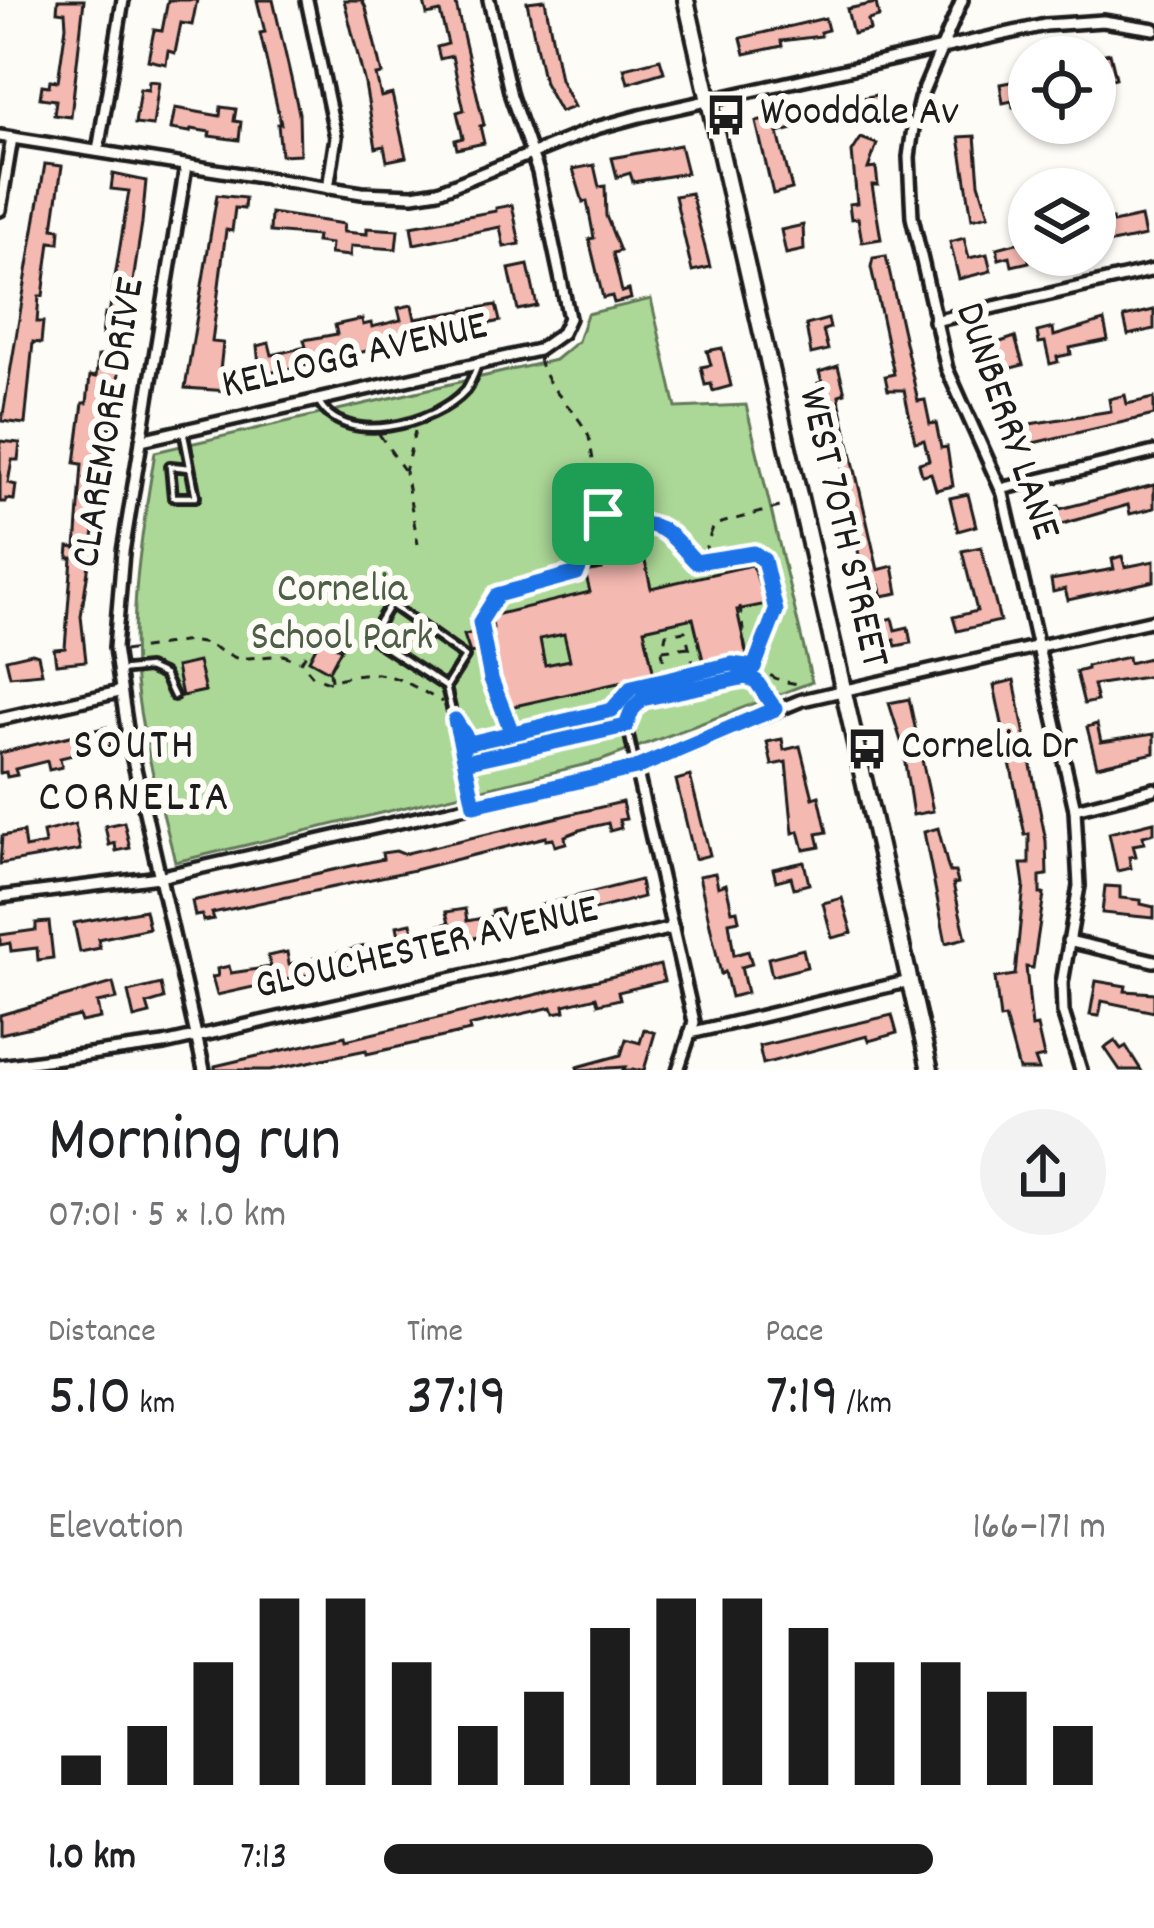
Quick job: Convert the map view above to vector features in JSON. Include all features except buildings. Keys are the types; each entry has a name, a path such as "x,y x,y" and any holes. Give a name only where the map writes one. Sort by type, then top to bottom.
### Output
{"street":[{"path":"98,152 123,0"},
{"path":"307,0 336,137 328,188"},
{"path":"489,0 512,96 533,154"},
{"name":"WEST 70TH STREET","path":"686,0 931,1070"},
{"name":"DUNBERRY LANE","path":"962,0 920,99 909,158 915,239 947,369 1001,489 1075,808 1079,886 1062,983 1063,1012 1081,1070"},
{"path":"0,210 6,137 328,188 413,196 438,191 618,121 1074,21 1154,29"},
{"name":"KELLOGG AVENUE","path":"141,440 538,350 562,333 569,318 533,154"},
{"name":"CLAREMORE DRIVE","path":"186,166 117,599 116,653 119,692 204,1070"},
{"path":"934,321 1154,270"},
{"path":"1001,489 1154,452"},
{"path":"0,897 159,877 636,768 775,709 1154,620"},
{"path":"0,719 119,692"},
{"path":"636,768 694,1022 678,1070"},
{"path":"1075,808 1154,789"},
{"name":"GLOUCHESTER AVENUE","path":"0,1066 124,1051 673,928"},
{"path":"1068,941 1154,962"},
{"path":"690,1033 910,981"}],"lane":[{"path":"318,400 325,414 342,424 372,426 418,418 467,389 478,364"},
{"path":"182,430 190,468 196,497 172,497 170,466 190,468"},
{"path":"446,687 465,657 390,604 370,637 446,687 474,805"},
{"path":"118,671 148,668 164,675 174,696"},
{"path":"636,768 626,726 642,699 746,677 756,681 775,709"},
{"path":"465,762 626,726"}],"path":[{"path":"538,350 542,374 589,437 605,530"},
{"path":"405,472 418,418"},
{"path":"372,426 405,472 418,544"},
{"path":"709,561 707,536 714,525 789,505"},
{"path":"603,514 622,511 620,527"},
{"path":"614,512 620,527"},
{"path":"506,710 491,679 480,622 497,595 577,573 588,548 605,530 648,521 663,528 696,562 754,553 764,560 774,618 754,667"},
{"path":"634,524 638,544"},
{"path":"588,548 600,554 604,563"},
{"path":"758,585 770,582"},
{"path":"766,599 773,597"},
{"path":"740,605 747,664"},
{"path":"667,679 663,650 666,634 674,632 686,631 695,672"},
{"path":"301,662 318,633 342,646 330,671 331,681"},
{"path":"116,653 189,641 238,658 283,655 301,662 313,676 331,681 381,671 441,702 470,743 612,710 632,687 695,672 747,664 781,682 798,684"},
{"path":"663,650 688,646"},
{"path":"502,692 512,733"}],"green space":[{"name":"Cornelia School Park","path":"651,299 676,408 746,405 812,682 600,761 175,862 143,727 134,652 138,566 155,452 555,360 578,341 587,314"}],"place":[{"name":"Wooddale Av","path":"726,115"},
{"name":"Cornelia Dr","path":"867,749"}],"district":[{"name":"SOUTH CORNELIA","path":"135,774"}],"route":[{"path":"603,514 605,530 588,548 577,573 497,595 480,622 491,679 512,733 470,743 455,720 474,805 636,768 775,709 756,681 746,677 642,699 626,726 465,762 455,720 470,743 612,710 632,687 732,664 754,667 776,611 764,560 754,553 696,562 663,528 648,521 626,526 622,511 603,514"}]}
